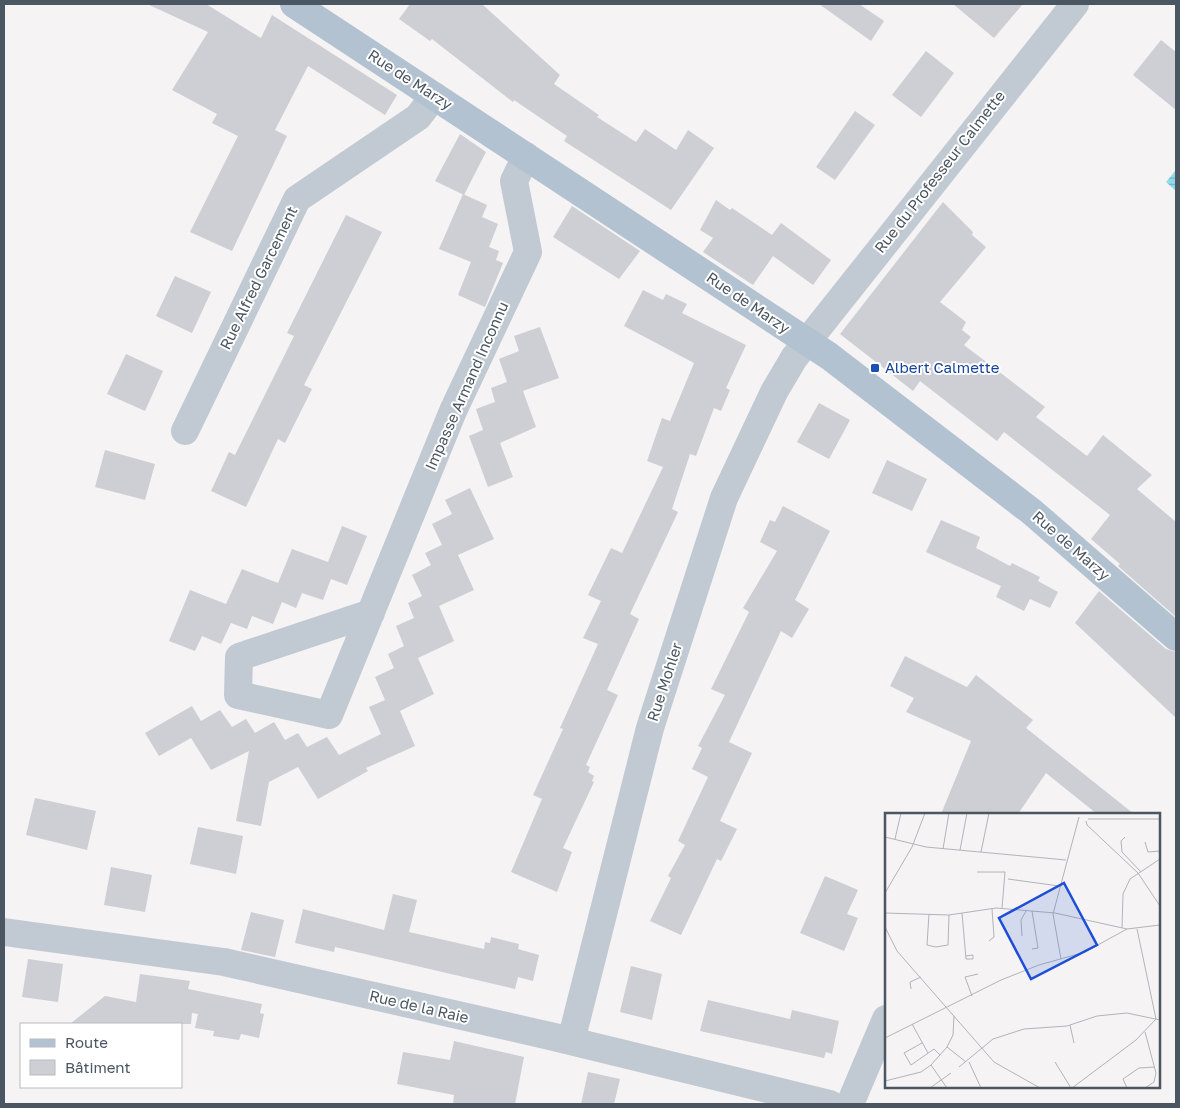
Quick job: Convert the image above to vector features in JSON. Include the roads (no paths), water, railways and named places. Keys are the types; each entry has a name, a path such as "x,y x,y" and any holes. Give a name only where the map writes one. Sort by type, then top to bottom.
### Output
{"main road":[{"name":"Rue de Marzy","path":"294,4 807,342 1032,512 1176,637"}],"street":[{"name":"Rue du Professeur Calmette","path":"807,342 1075,4"},
{"name":"Rue Alfred Garcement","path":"185,431 297,199 418,117 434,96"},
{"name":"Impasse Armand Inconnu","path":"371,613 240,657 238,695 329,715 371,613 453,411 528,252 514,181 526,156"},
{"name":"Rue Mohler","path":"571,1042 650,728 724,498 780,380 807,342"},
{"name":"Rue de la Raie","path":"4,932 224,962 830,1104"},
{"path":"850,1104 885,1022"}],"water":[{"path":"1176,170 1176,191 1166,182"}],"place":[{"name":"Albert Calmette","path":"875,368"}]}
